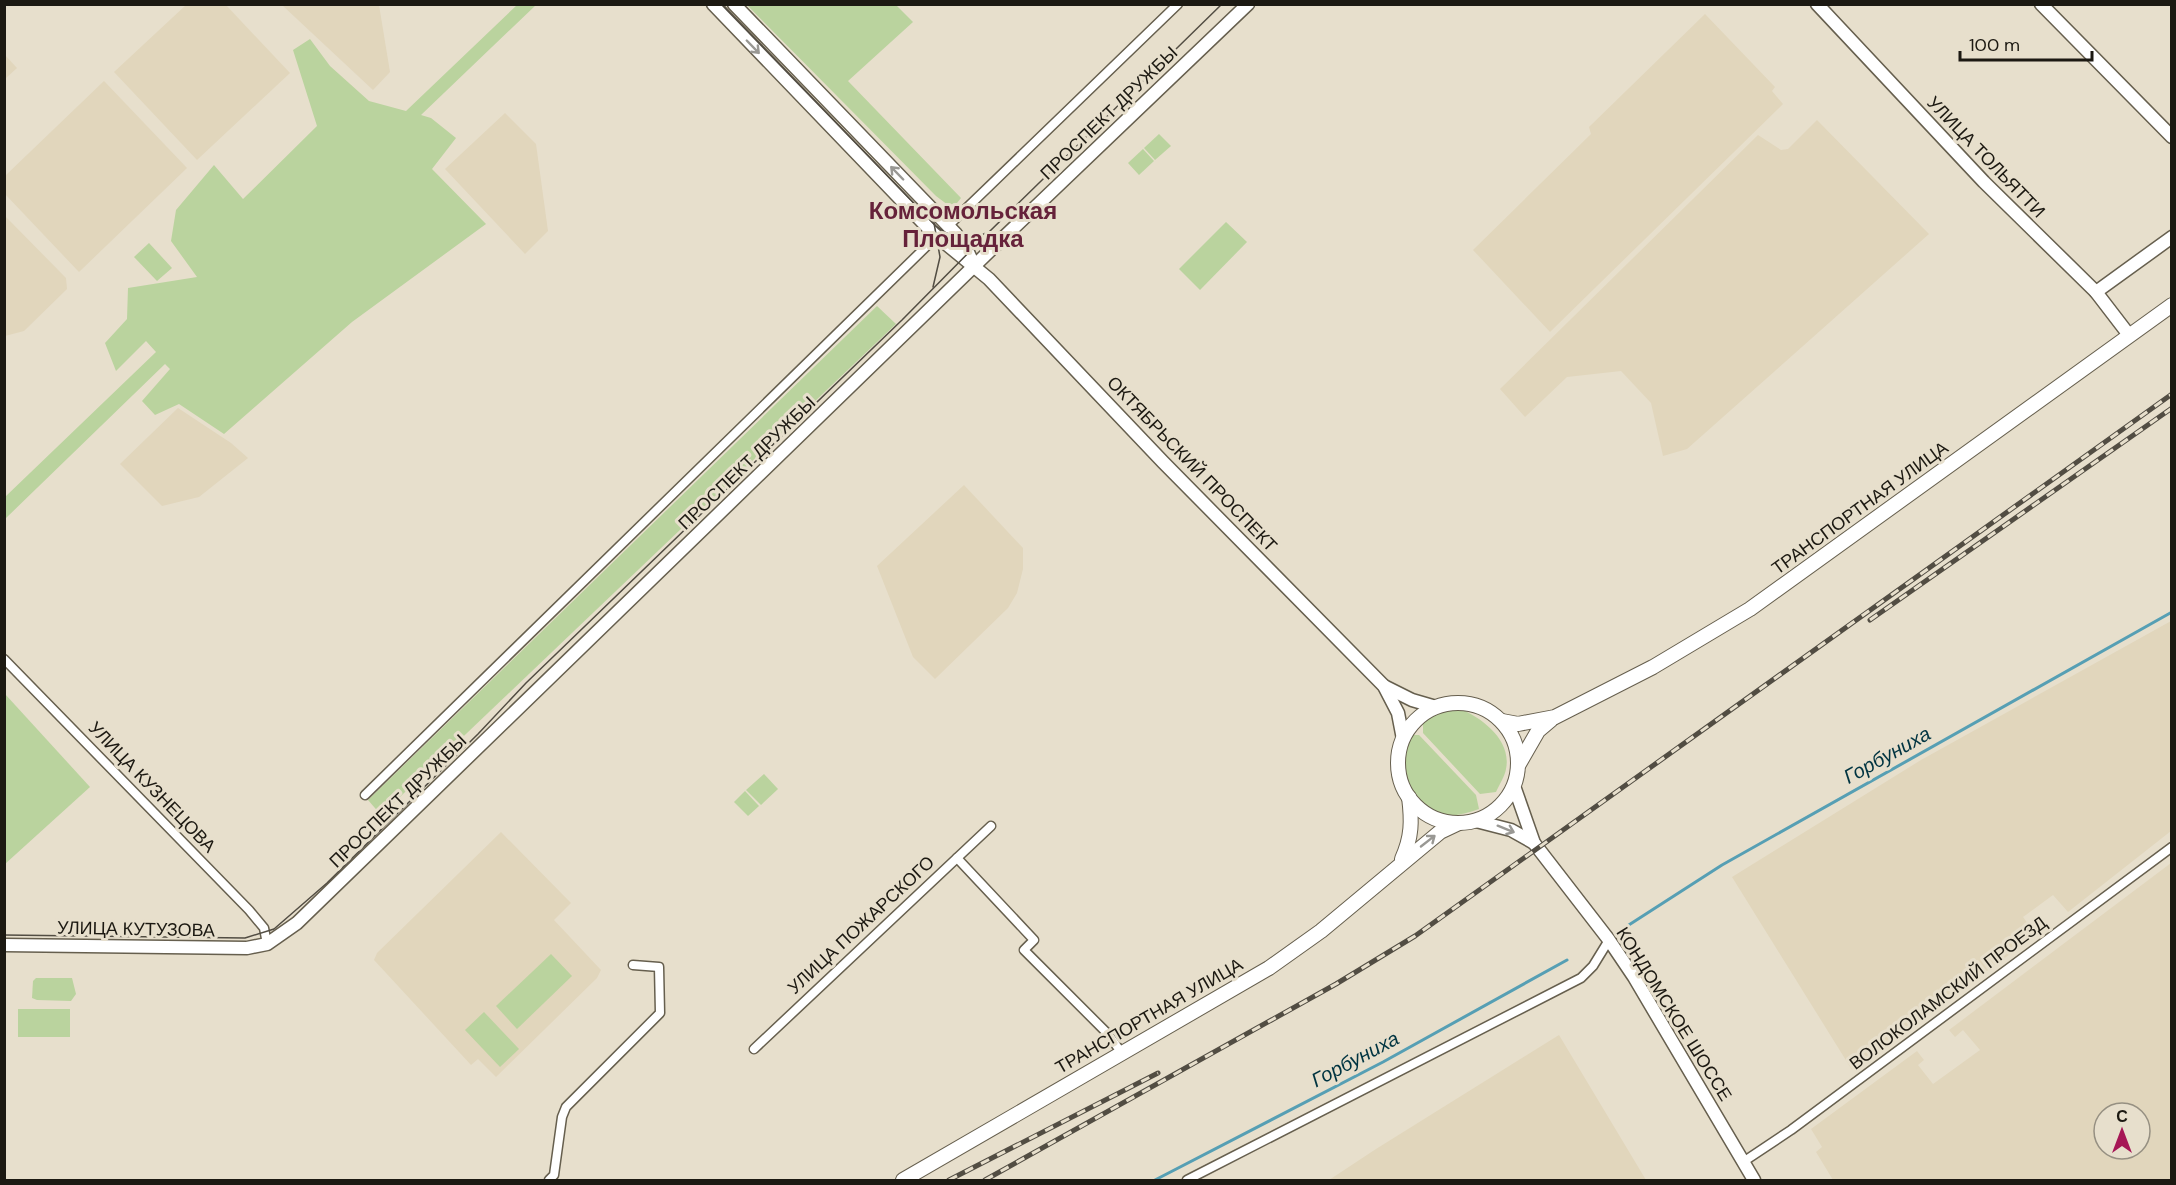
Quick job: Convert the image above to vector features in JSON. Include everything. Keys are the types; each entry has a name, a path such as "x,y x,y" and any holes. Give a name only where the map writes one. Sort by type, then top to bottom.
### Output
{"main road":[{"name":"ОКТЯБРЬСКИЙ ПРОСПЕКТ","path":"713,4 937,236 975,266 1384,686 1398,713 1403,739"},
{"name":"ОКТЯБРЬСКИЙ ПРОСПЕКТ","path":"734,4 948,226 966,248 975,266"},
{"name":"ПРОСПЕКТ ДРУЖБЫ","path":"267,944 297,923 1248,4"},
{"name":"УЛИЦА ТОЛЬЯТТИ","path":"1817,4 1977,174 2096,292 2129,335"},
{"path":"2042,4 2172,137"},
{"path":"2096,292 2172,237"},
{"name":"ТРАНСПОРТНАЯ УЛИЦА","path":"1519,764 1538,731 1555,717 1653,667 1750,609 2172,305"},
{"name":"ОКТЯБРЬСКИЙ ПРОСПЕКТ","path":"1384,686 1412,700 1436,707"},
{"path":"1453,703 1471,704 1488,710 1502,721 1517,748 1519,764 1514,786 1499,807 1476,821 1459,823 1440,820 1422,811 1409,797 1400,779 1398,759 1403,739 1416,720 1436,707 1453,703"},
{"name":"ТРАНСПОРТНАЯ УЛИЦА","path":"1502,721 1518,724 1555,717"},
{"name":"КОНДОМСКОЕ ШОССЕ","path":"1514,786 1534,843 1609,940 1664,1026 1754,1180"},
{"name":"ТРАНСПОРТНАЯ УЛИЦА","path":"1400,863 1409,844 1412,824 1409,797"},
{"name":"КОНДОМСКОЕ ШОССЕ","path":"1476,821 1511,830 1534,843"},
{"name":"ТРАНСПОРТНАЯ УЛИЦА","path":"903,1180 1290,953 1321,931 1440,832 1459,823"},
{"name":"УЛИЦА КУТУЗОВА","path":"4,945 227,948 267,944"}],"street":[{"path":"948,226 1178,4"},
{"path":"365,795 937,236"},
{"name":"УЛИЦА КУЗНЕЦОВА","path":"4,658 249,910 264,928 267,944"},
{"name":"УЛИЦА ПОЖАРСКОГО","path":"754,1049 991,826"},
{"name":"ВОЛОКОЛАМСКИЙ ПРОЕЗД","path":"1743,1162 1894,1054 2172,848"},
{"path":"957,858 1034,940 1024,950 1108,1034 1120,1052"},
{"path":"1186,1180 1581,978 1593,966 1609,940"},
{"path":"549,1180 554,1175 562,1117 566,1107 660,1013 659,967 633,965"}],"shaded area":[{"path":"186,5 226,5 290,73 197,160 114,72"},
{"path":"282,5 379,5 390,72 373,90"},
{"path":"1705,14 1775,87 1772,91 1783,104 1550,332 1473,250 1591,134 1589,127"},
{"path":"5,55 17,68 5,79"},
{"path":"104,81 187,168 79,272 5,194 5,176"},
{"path":"505,113 536,144 548,231 525,254 445,169"},
{"path":"1817,120 1929,234 1687,449 1663,456 1651,403 1621,371 1567,377 1525,417 1500,389 1758,135 1781,150 1788,149"},
{"path":"5,216 66,278 67,289 24,331 5,336"},
{"path":"178,408 231,443 248,458 199,497 162,506 120,464"},
{"path":"964,485 1023,548 1023,569 1017,593 1008,608 935,679 913,657 877,566"},
{"path":"2171,621 2171,831 2068,912 2053,895 2023,917 2036,935 1852,1070 1732,877 1921,760"},
{"path":"501,832 571,903 554,920 601,970 597,978 496,1077 478,1059 471,1065 374,960 377,953"},
{"path":"2171,863 2171,1180 1833,1180 1816,1152 1822,1147 1811,1129 1917,1051 1924,1060 1918,1065 1933,1084 1980,1050 1963,1030 1955,1037 1949,1030"},
{"path":"1559,1035 1646,1180 1329,1180 1376,1149"}],"green space":[{"path":"517,5 536,5 421,115 431,118 456,138 432,169 486,224 352,322 224,434 179,404 155,415 142,401 170,369 165,364 5,519 5,497 156,352 146,341 116,371 105,343 127,319 128,288 197,277 171,241 176,210 214,165 243,199 317,126 293,50 310,39 330,66 369,101 406,111"},
{"path":"747,5 896,5 913,22 848,81 961,198 957,203 948,205 936,196"},
{"path":"1159,134 1171,146 1155,160 1144,148"},
{"path":"1143,149 1154,161 1139,175 1128,163"},
{"path":"1226,222 1247,242 1200,290 1179,269"},
{"path":"149,243 172,268 157,281 134,257"},
{"path":"877,306 896,324 381,815 368,800"},
{"path":"5,694 90,787 5,864"},
{"path":"1459,708 1486,724 1500,740 1504,749 1507,758 1506,769 1496,792 1480,794 1423,733 1423,720 1432,714"},
{"path":"1411,735 1419,735 1476,795 1479,809 1461,814 1442,815 1429,811 1419,804 1407,783 1405,771 1407,746"},
{"path":"764,774 778,789 761,805 746,790"},
{"path":"745,791 759,806 748,816 734,802"},
{"path":"551,954 572,976 517,1029 496,1006"},
{"path":"36,978 72,978 76,994 71,1001 32,998 33,981"},
{"path":"18,1009 70,1009 70,1037 18,1037"},
{"path":"484,1012 519,1049 500,1067 465,1030"}],"waterway":[{"name":"Горбуниха","path":"1621,930 1722,865 2172,612"},
{"name":"Горбуниха","path":"1155,1180 1383,1062 1567,960"}],"tram line":[{"path":"721,4 936,226 960,238 973,238 986,233"},
{"path":"4,935 245,938 274,929 327,883 478,734 526,683 902,320 1222,4"},
{"path":"933,287 940,257 934,223"}],"railway":[{"path":"985,1180 1336,984 1415,936 2172,394"},
{"path":"1870,620 2172,408"},
{"path":"949,1180 1158,1073"}],"district":[{"name":"Комсомольская Площадка","path":"963,225"}]}
